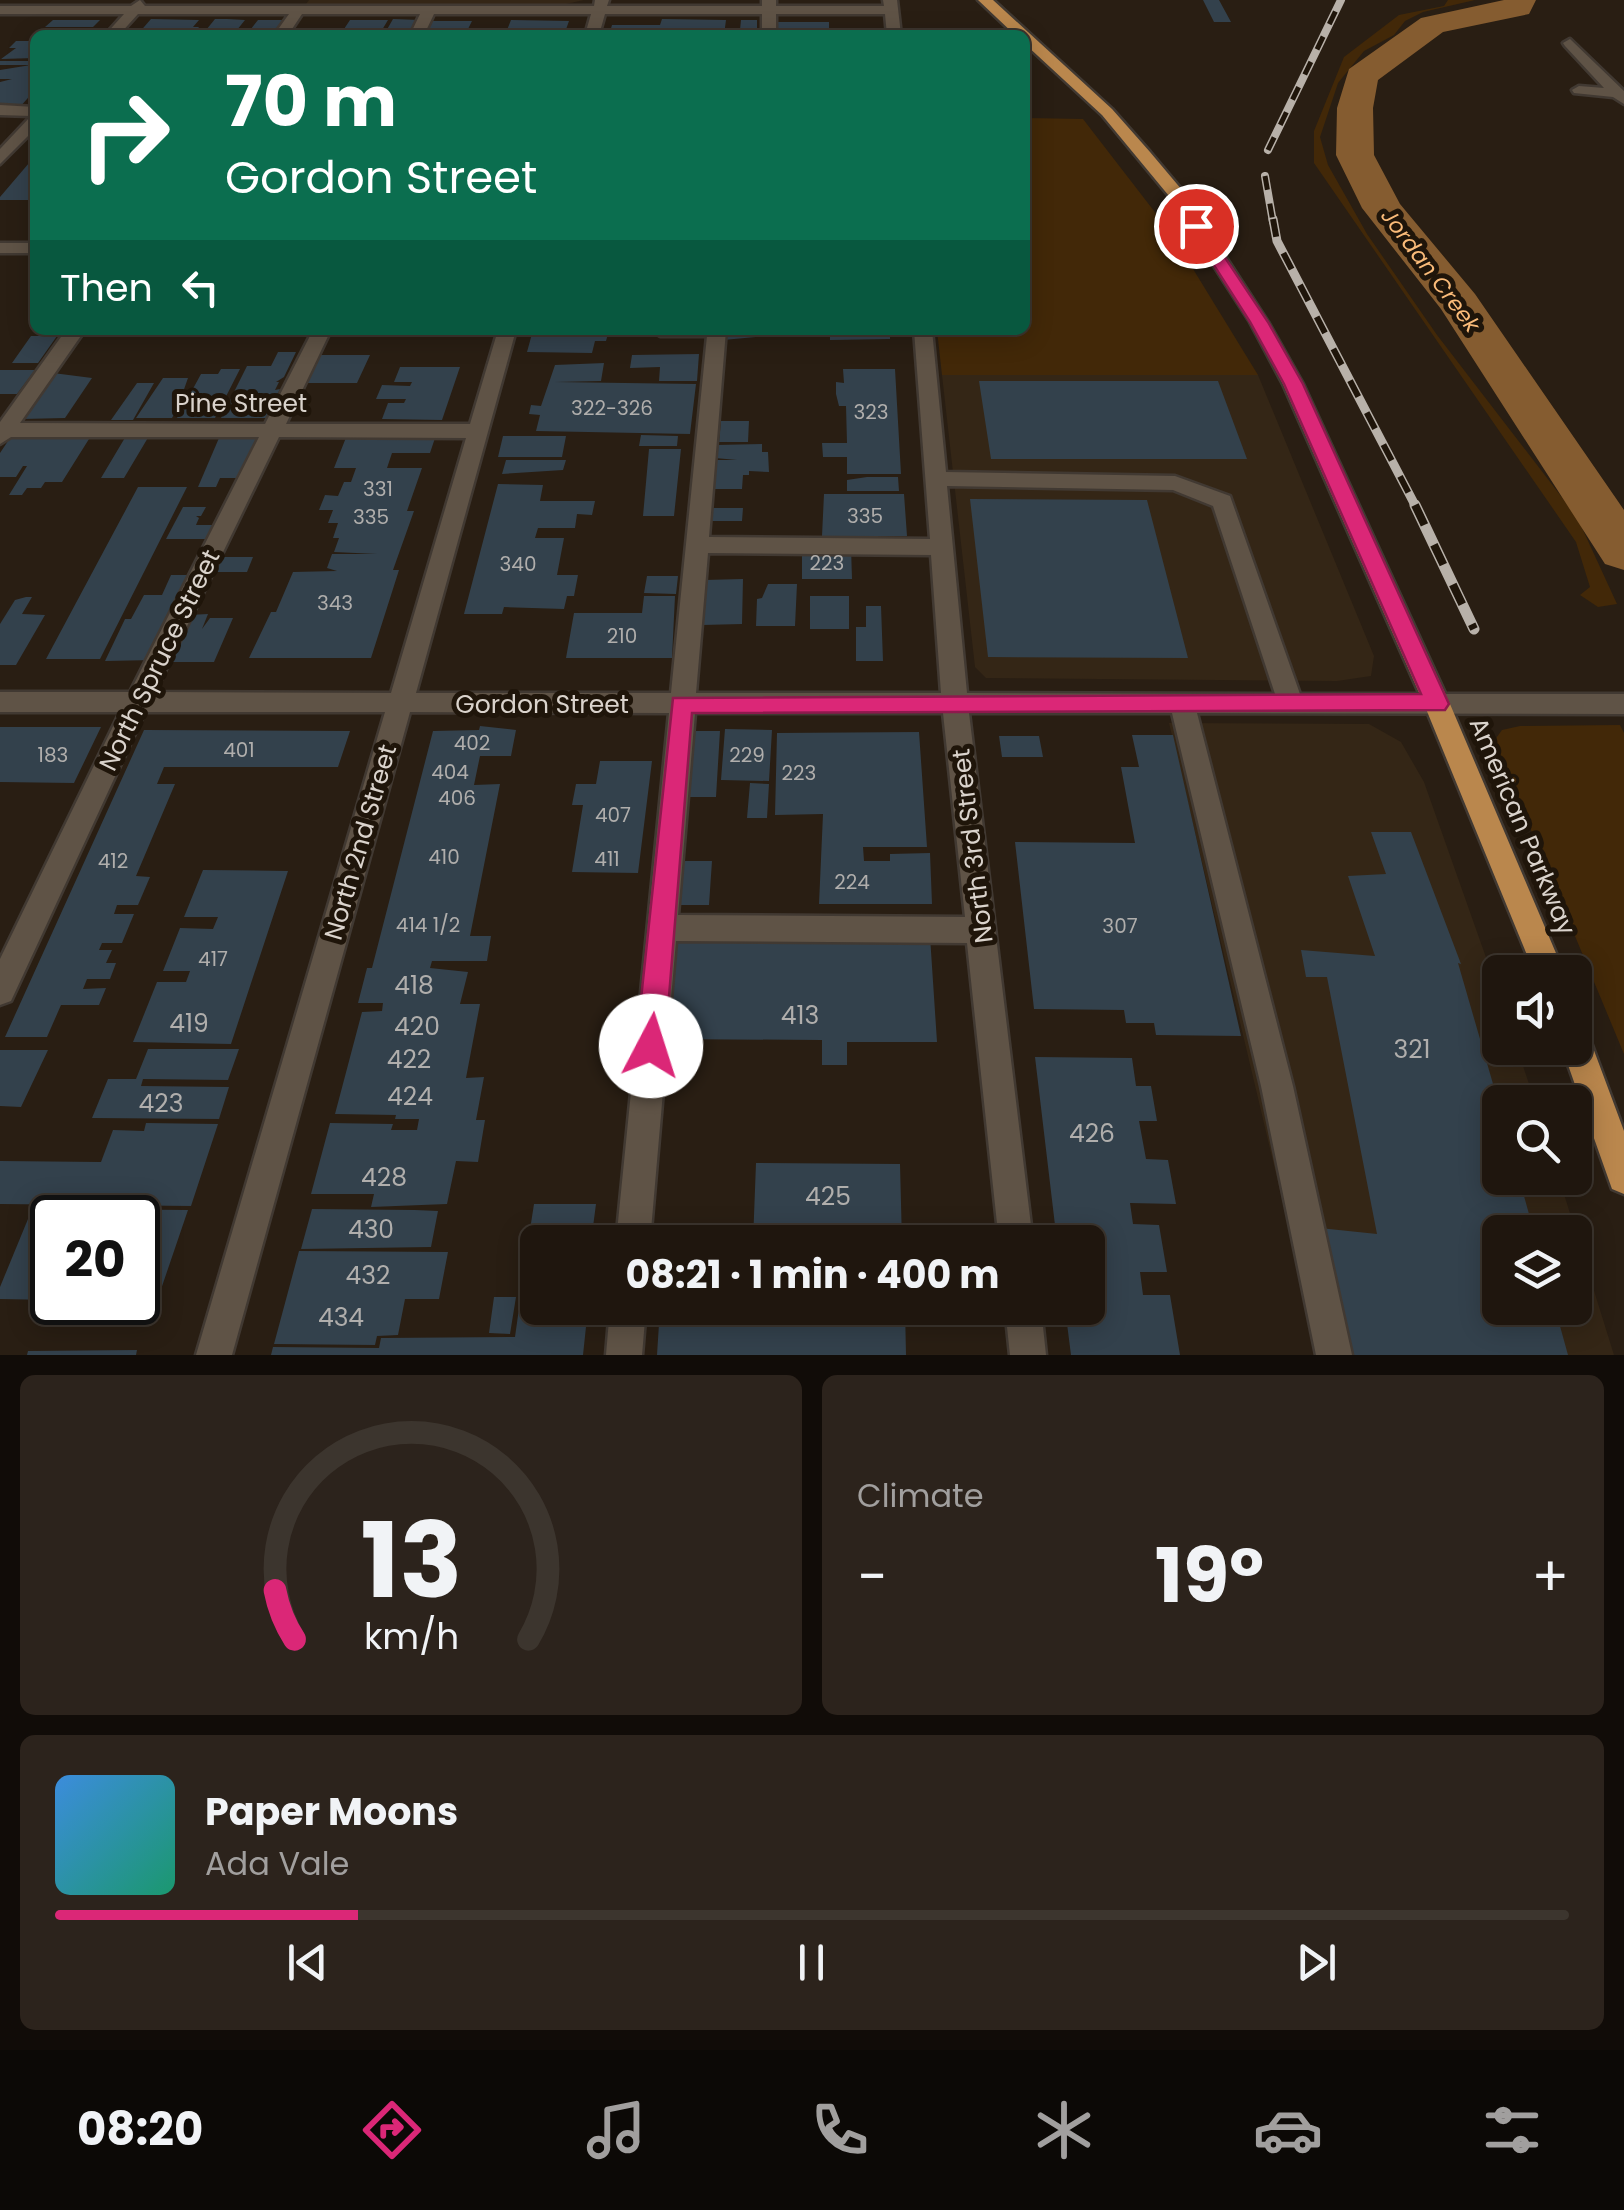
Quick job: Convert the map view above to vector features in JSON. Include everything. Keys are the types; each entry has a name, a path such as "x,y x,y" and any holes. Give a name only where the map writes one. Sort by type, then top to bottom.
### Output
{"main road":[{"name":"American Parkway","path":"984,0 1017,30"},
{"name":"American Parkway","path":"1030,42 1106,112 1176,194 1294,384 1437,704 1542,955"},
{"path":"1584,1065 1624,1177"}],"street":[{"path":"0,10 139,5 298,10 891,5 894,30"},
{"path":"116,30 139,5"},
{"path":"593,30 600,5"},
{"path":"768,30 769,5"},
{"path":"284,30 298,10"},
{"path":"419,30 429,10"},
{"path":"1570,44 1620,96"},
{"path":"1579,90 1620,96"},
{"path":"0,110 30,112"},
{"path":"0,159 30,126"},
{"path":"0,248 30,248"},
{"path":"2,433 72,335"},
{"name":"North Spruce Street","path":"0,991 319,335"},
{"name":"North 2nd Street","path":"214,1355 506,335"},
{"path":"635,1225 717,335"},
{"name":"North 3rd Street","path":"923,335 955,704 1014,1225"},
{"name":"Pine Street","path":"2,433 478,431"},
{"path":"937,479 1175,483 1222,501 1291,704"},
{"path":"698,545 944,546"},
{"name":"Gordon Street","path":"0,702 1616,704"},
{"path":"1182,704 1278,1086 1334,1355"},
{"path":"661,928 982,930"},
{"path":"624,1355 627,1325"},
{"path":"1024,1325 1028,1355"}],"shaded area":[{"path":"309,0 584,0 566,4 306,4"},
{"path":"1448,0 1475,0 1423,12 1405,21 1394,35 1364,51 1338,83 1320,137 1328,165 1367,234 1437,335 1577,517 1617,604 1598,607 1580,595 1590,587 1576,542 1314,163 1314,131 1344,57 1399,15 1444,6"},
{"path":"1030,118 1083,119 1171,233 1258,375 942,375 938,335 1030,335"},
{"path":"942,375 1258,375 1374,656 1371,676 1337,681 986,678 975,667"},
{"path":"1169,723 1369,724 1401,742 1424,782 1485,955 1482,955 1482,1065 1523,1065 1529,1085 1482,1085 1482,1195 1564,1195 1570,1215 1482,1215 1482,1325 1592,1325 1592,1284 1614,1355 1319,1355"},
{"path":"1620,725 1624,733 1624,1054 1592,977 1592,955 1583,955 1494,741 1502,730 1520,726"}],"building":[{"path":"1203,0 1219,0 1231,22 1214,22"},
{"path":"151,19 199,20 193,27 199,27 197,30 141,30"},
{"path":"215,19 245,20 237,30 206,30"},
{"path":"393,19 419,20 413,30 387,30"},
{"path":"662,19 726,20 725,30 610,30 612,25 660,25"},
{"path":"53,20 100,20 93,27 45,27"},
{"path":"258,20 285,20 278,30 250,30"},
{"path":"350,20 388,20 382,30 343,30"},
{"path":"511,20 569,21 566,30 507,30"},
{"path":"741,20 757,20 757,30 740,30"},
{"path":"426,21 472,21 468,30 422,30"},
{"path":"774,22 829,22 829,30 774,30"},
{"path":"16,41 30,41 30,58 1,59 16,48 9,48"},
{"path":"0,61 30,61 30,65 0,65"},
{"path":"30,65 30,96 19,108 0,108 0,82 12,79 0,79 0,70"},
{"path":"30,162 30,200 0,197"},
{"path":"532,335 608,335 606,341 595,341 592,353 527,352"},
{"path":"724,335 767,335 767,336 723,340"},
{"path":"830,335 890,335 890,339 830,340"},
{"path":"31,336 57,336 38,363 12,363"},
{"path":"278,352 296,352 284,377 276,382 275,390 280,389 266,418 221,418 247,366 271,366"},
{"path":"699,354 697,381 659,381 660,367 630,368 632,355"},
{"path":"319,355 370,355 357,383 306,383"},
{"path":"604,363 601,381 555,382 696,384 690,434 536,431 540,415 529,414 531,405 541,406 555,365"},
{"path":"400,367 460,367 442,420 382,419 388,403 404,403 406,399 376,399 382,385 410,386 412,382 394,382"},
{"path":"221,369 240,369 215,418 177,418 201,374 218,374"},
{"path":"843,369 895,369 901,474 847,474 847,457 823,457 822,443 847,443 846,406 839,406 836,394 836,382 844,383"},
{"path":"0,370 35,370 17,394 0,394"},
{"path":"53,373 92,378 65,418 22,419"},
{"path":"163,378 188,378 185,395 172,418 136,418"},
{"path":"979,381 1218,381 1247,459 991,459"},
{"path":"137,383 154,383 133,420 111,420"},
{"path":"721,421 749,421 748,442 719,442"},
{"path":"347,435 436,435 430,453 392,453 387,468 422,468 407,511 414,511 393,570 399,570 371,658 249,658 271,612 276,612 293,572 337,571 327,568 332,554 377,554 334,552 339,538 333,538 338,523 328,523 333,510 319,510 325,495 338,496 344,482 351,482 356,468 334,468"},
{"path":"641,435 678,436 677,446 639,446"},
{"path":"126,436 149,436 124,478 101,478"},
{"path":"503,436 566,436 562,457 498,457"},
{"path":"10,438 89,439 62,482 45,482 41,488 27,488 22,495 9,495 27,466 16,477 0,477 0,453"},
{"path":"219,438 261,438 243,478 220,478 216,487 198,487"},
{"path":"762,444 762,452 768,452 769,472 749,471 749,475 743,475 742,489 709,489 711,460 737,460 715,458 716,445"},
{"path":"649,449 681,449 674,516 643,516"},
{"path":"506,460 566,460 563,470 502,474"},
{"path":"898,477 899,491 847,491 847,480"},
{"path":"498,484 543,485 540,501 595,501 592,515 577,514 575,528 538,528 535,538 564,538 557,575 578,575 574,596 567,596 564,609 504,607 502,614 464,614"},
{"path":"138,487 187,487 100,659 46,659"},
{"path":"824,494 904,494 907,536 822,536"},
{"path":"970,499 1147,500 1188,658 988,657"},
{"path":"183,507 206,507 201,516 196,516 196,525 220,525 213,539 166,539"},
{"path":"710,508 743,508 742,521 708,521"},
{"path":"802,547 851,547 852,579 802,579"},
{"path":"218,557 253,557 247,572 211,572"},
{"path":"171,575 195,575 155,660 105,661 125,619 131,619 144,595 162,595"},
{"path":"647,576 678,576 676,594 644,593"},
{"path":"743,579 742,624 702,625 704,580"},
{"path":"768,584 797,584 795,626 756,626 757,599 762,598"},
{"path":"644,596 675,596 672,658 566,658 574,613 642,613"},
{"path":"810,596 849,596 849,629 810,629"},
{"path":"32,597 22,614 45,615 16,665 0,665 0,624 15,600"},
{"path":"866,606 881,606 883,661 856,661 856,627 866,627"},
{"path":"208,614 202,629 210,618 233,618 214,662 168,662 189,615"},
{"path":"480,726 516,730 511,756 480,756 474,785 500,784 470,936 491,936 487,961 432,961 430,968 468,972 460,1004 480,1004 466,1078 484,1077 476,1120 485,1120 478,1162 456,1161 447,1204 371,1207 374,1194 311,1194 330,1123 393,1124 391,1130 417,1130 419,1119 335,1114 362,1012 382,1011 383,1003 358,1003 367,968 372,968 433,731 479,730"},
{"path":"0,727 101,727 74,783 0,782"},
{"path":"725,729 772,730 769,781 721,780"},
{"path":"144,730 350,731 338,767 164,767 157,784 175,784 136,876 150,877 138,905 117,905 114,914 134,914 122,943 102,943 99,950 112,950 106,963 116,963 110,979 87,979 83,989 106,988 99,1005 61,1005 47,1037 5,1037"},
{"path":"688,731 720,731 716,797 683,797"},
{"path":"919,732 927,847 863,847 864,861 890,861 890,854 930,853 932,904 819,904 823,814 775,815 777,733"},
{"path":"1132,735 1173,735 1241,1036 1156,1035 1154,1023 1126,1023 1124,1010 1034,1009 1015,842 1135,843 1121,767 1139,767"},
{"path":"999,736 1039,736 1043,757 1002,757"},
{"path":"600,761 652,761 638,873 572,872 583,805 572,805 576,784 596,784"},
{"path":"750,783 769,784 767,818 747,818"},
{"path":"1371,832 1411,832 1461,964 1458,963 1482,1046 1482,1065 1488,1065 1493,1085 1482,1085 1482,1195 1524,1195 1529,1215 1482,1215 1482,1325 1560,1325 1568,1355 1343,1355 1310,1227 1377,1234 1327,977 1306,977 1301,950 1375,956 1348,876 1386,874"},
{"path":"678,861 712,861 709,905 674,905"},
{"path":"203,870 288,871 231,1044 133,1042 157,982 186,982 190,971 163,971 180,928 213,929 218,917 184,917"},
{"path":"672,934 930,936 937,1042 847,1042 847,1065 822,1065 822,1040 663,1039"},
{"path":"148,1049 239,1049 228,1080 143,1079 141,1086 229,1087 219,1119 92,1118 108,1079 136,1079"},
{"path":"0,1050 48,1050 21,1107 0,1106"},
{"path":"1035,1057 1132,1058 1136,1086 1151,1086 1157,1121 1139,1121 1146,1159 1168,1160 1176,1204 1130,1203 1133,1224 1159,1225 1167,1272 1140,1272 1143,1295 1170,1295 1180,1355 1071,1355 1067,1325 1105,1325 1105,1225 1055,1225"},
{"path":"146,1123 218,1124 191,1206 160,1206 160,1195 30,1195 30,1204 0,1204 0,1161 101,1162 113,1130 144,1131"},
{"path":"756,1163 900,1164 902,1225 754,1225"},
{"path":"534,1204 596,1204 593,1225 531,1225"},
{"path":"312,1209 438,1211 431,1247 301,1249"},
{"path":"160,1210 188,1210 160,1292"},
{"path":"30,1219 30,1300 0,1299 0,1287"},
{"path":"299,1251 448,1252 439,1299 405,1299 398,1335 377,1336 375,1345 274,1344"},
{"path":"494,1297 516,1297 510,1334 489,1333"},
{"path":"520,1301 520,1325 586,1325 583,1355 271,1355 273,1347 379,1348 381,1338 515,1337"},
{"path":"659,1325 905,1325 906,1355 657,1355"},
{"path":"137,1350 136,1355 27,1355 28,1351"}],"waterway":[{"name":"Jordan Creek","path":"1520,0 1518,7 1432,25 1404,41 1361,76 1355,108 1355,155 1382,208 1459,303 1624,551"}],"railway":[{"path":"1268,150 1341,0"},
{"path":"1265,176 1273,222"},
{"path":"1273,219 1277,241 1415,506"},
{"path":"1415,506 1474,629"}],"route":[{"path":"651,1046 681,704 1437,704 1294,384 1196,226"}]}
